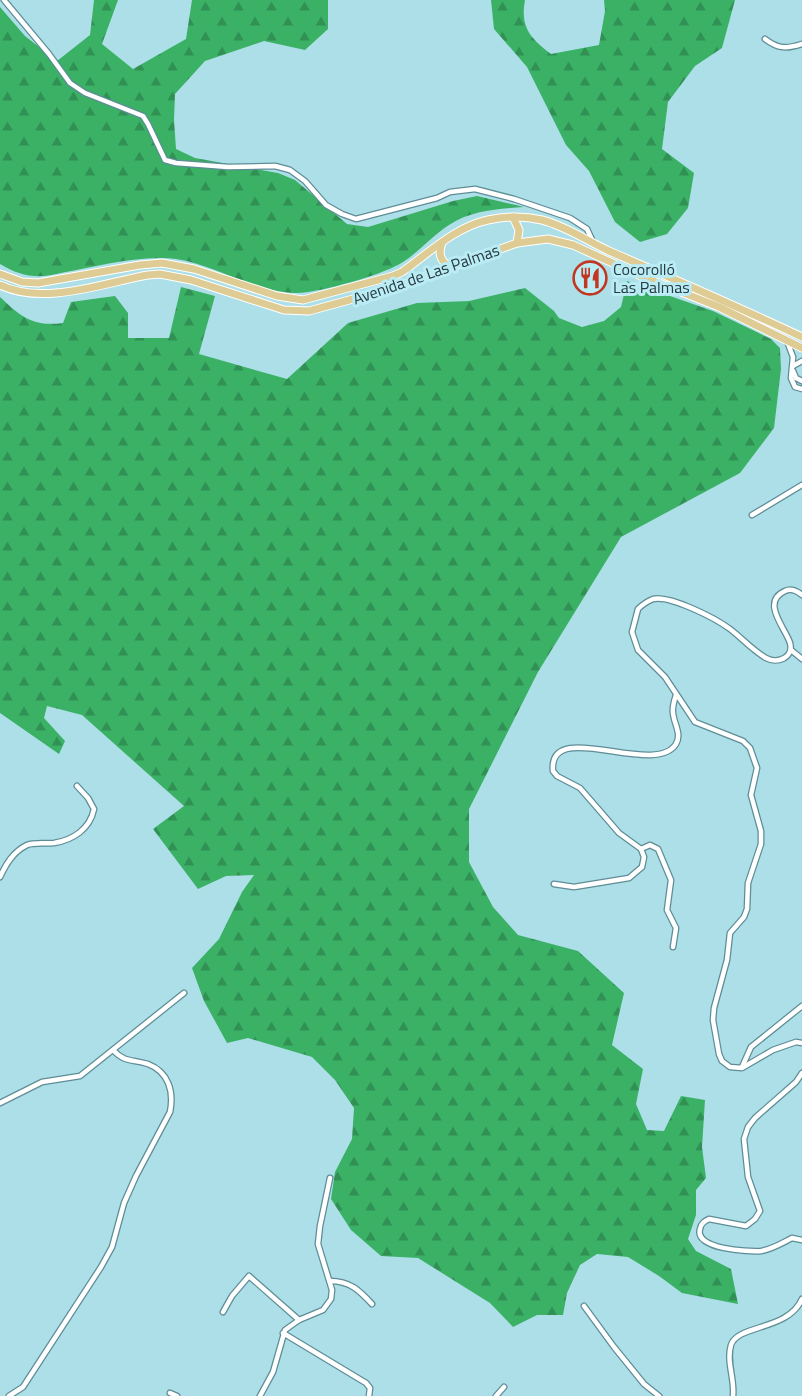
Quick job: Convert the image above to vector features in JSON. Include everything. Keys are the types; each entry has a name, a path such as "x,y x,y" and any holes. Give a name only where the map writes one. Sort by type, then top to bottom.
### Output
{"main road":[{"name":"Avenida de Las Palmas","path":"0,274 22,282 38,283 140,265 170,264 194,269 277,296 303,300 393,276 459,231 477,223 513,217 552,223 802,337"},
{"path":"513,217 519,230 517,243"},
{"name":"Avenida de Las Palmas","path":"0,285 22,293 42,294 160,274 191,280 275,308 303,311 397,287 517,243 548,239 573,245 641,276 719,306 802,348"},
{"path":"442,243 440,257 451,267"}],"street":[{"path":"4,0 50,54 70,83 85,93 142,116 165,160 183,164 228,167 275,166 290,170 305,181 326,205 356,219 437,198 450,192 475,189 514,199 570,218 587,229 594,244"},
{"path":"765,39 775,46 789,49 802,44"},
{"path":"787,341 796,378 802,381"},
{"path":"802,360 793,368 791,378 793,385 802,389"},
{"path":"752,515 802,485"},
{"path":"802,594 786,590 778,596 775,604 775,613 791,650 802,659"},
{"path":"791,650 783,660 767,659 729,628 669,599 651,599 638,609 632,632 638,650 665,677 695,722 743,741 750,748 757,768 751,795 761,831 761,844 748,883 747,909 744,917 730,933 727,960 713,1020 716,1046 722,1061 730,1067 742,1068 773,1050 796,1042 802,1043"},
{"path":"554,884 574,887 629,878 642,867 644,857 641,849 619,833 580,788 557,776 553,771 553,759 559,751 572,746 631,754 660,753 671,749 679,736 673,715 676,695"},
{"path":"0,877 8,860 29,844 68,840 82,830 90,820 94,809 77,786"},
{"path":"641,849 650,845 658,849 662,853 672,880 667,910 676,928 673,947"},
{"path":"0,1103 42,1082 80,1076 184,993"},
{"path":"742,1068 751,1047 802,1006"},
{"path":"9,1396 23,1387 101,1267 112,1247 124,1203 136,1176 170,1112 171,1089 162,1073 147,1064 122,1059 113,1050"},
{"path":"802,1073 796,1082 755,1118 748,1127 744,1139 747,1177 760,1211 755,1219 746,1226 709,1219 702,1223 699,1233 701,1239 707,1244 760,1251 792,1238 802,1239"},
{"path":"260,1396 273,1372 283,1334 291,1324 323,1310 328,1305 332,1290 318,1244 330,1178"},
{"path":"224,1312 232,1296 249,1276 299,1320"},
{"path":"330,1281 348,1283 358,1288 372,1304"},
{"path":"733,1396 734,1385 729,1356 734,1340 743,1333 780,1321 795,1311 802,1299"},
{"path":"584,1306 637,1375 659,1396"},
{"path":"283,1334 366,1383 370,1388 369,1396"},
{"path":"496,1396 504,1387"},
{"path":"170,1393 177,1396"}],"green space":[{"path":"94,0 118,0 102,44 133,69 186,39 192,0 328,0 328,29 305,50 264,41 205,61 175,94 176,149 195,158 278,173 295,180 347,224 368,227 477,196 524,207 485,211 467,216 443,229 395,267 330,288 308,292 275,291 192,262 176,259 161,258 110,263 45,276 21,274 11,270 0,264 0,7 25,36 57,61 90,35"},
{"path":"491,0 525,0 525,25 537,43 551,54 599,45 605,11 604,0 735,0 722,48 695,66 668,102 662,149 694,173 688,208 667,234 640,242 615,222 589,171 566,145 527,67 494,29"},
{"path":"627,281 713,311 771,339 780,348 781,369 774,428 740,473 621,537 538,672 469,809 469,862 493,907 518,935 578,951 624,993 612,1045 643,1069 636,1104 647,1130 664,1131 681,1096 705,1100 702,1147 706,1178 696,1190 696,1215 688,1239 696,1251 731,1269 738,1304 682,1293 628,1257 597,1254 580,1265 567,1293 563,1315 537,1315 513,1327 490,1303 418,1258 381,1256 351,1230 331,1199 335,1172 352,1139 354,1108 335,1080 312,1057 248,1038 227,1043 204,1001 192,968 219,939 242,892 254,875 226,876 198,889 153,829 184,806 82,715 47,706 44,718 65,741 59,754 0,713 0,297 28,319 53,324 63,323 71,302 115,296 128,313 128,338 169,338 181,287 215,296 199,354 287,379 348,323 417,303 469,301 525,288 554,311 559,318 582,327 604,321 621,307"}],"place":[{"name":"Cocorolló Las Palmas","path":"590,278"}]}
